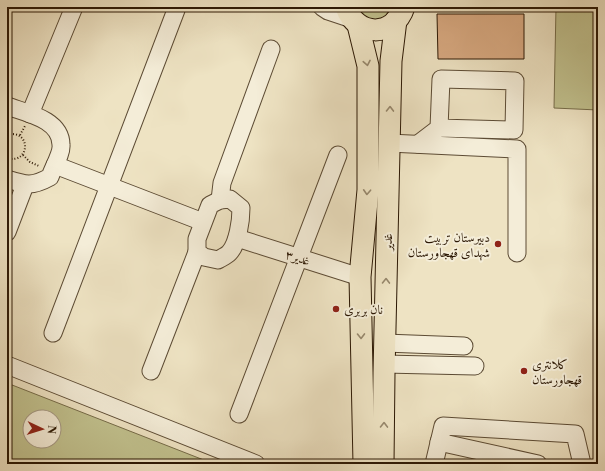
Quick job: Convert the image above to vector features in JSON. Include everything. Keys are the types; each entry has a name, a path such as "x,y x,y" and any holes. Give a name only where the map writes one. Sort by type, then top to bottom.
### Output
{"main road":[{"path":"352,17 365,28 374,30 390,26 400,14"},
{"name":"غدیر","path":"384,464 384,364 391,61 400,14"},
{"name":"غدیر","path":"352,17 368,66 368,190 360,277 364,464"}],"street":[{"path":"30,114 74,7"},
{"path":"322,7 328,11 352,17"},
{"path":"53,333 176,10"},
{"path":"220,200 222,183 271,49"},
{"path":"418,144 438,128 514,130 515,81 441,79 438,128"},
{"path":"7,106 48,121 59,132 62,145 50,177 39,183 25,185 7,179"},
{"path":"389,142 517,148 518,253"},
{"path":"239,414 338,155"},
{"path":"55,165 203,222"},
{"path":"7,232 25,185"},
{"path":"151,371 197,252 197,238 210,205 220,200 230,199 241,208 241,219 237,238 229,253 218,260 204,257 197,252"},
{"name":"غدیر۳","path":"237,238 360,277"},
{"path":"385,343 464,346"},
{"path":"384,364 475,366"},
{"path":"7,365 256,464"},
{"path":"434,464 443,426 575,434 582,464"},
{"path":"439,442 538,464"}],"path":[{"path":"7,134 16,134 23,138 25,146 19,157 11,159 7,158"},
{"path":"22,154 30,162 39,167 55,165"},
{"path":"7,164 11,159"}],"green space":[{"path":"356,7 396,7 395,12 371,23"},
{"path":"556,7 598,7 598,110 554,108"},
{"path":"7,383 214,464 7,464"}],"building":[{"path":"437,14 524,14 524,59 438,59"}],"place":[{"name":"دبیرستان تربیت شهدای قهجاورستان","path":"498,244"},
{"name":"نان بربری","path":"336,309"},
{"name":"کلانتری قهجاورستان","path":"524,371"}]}
